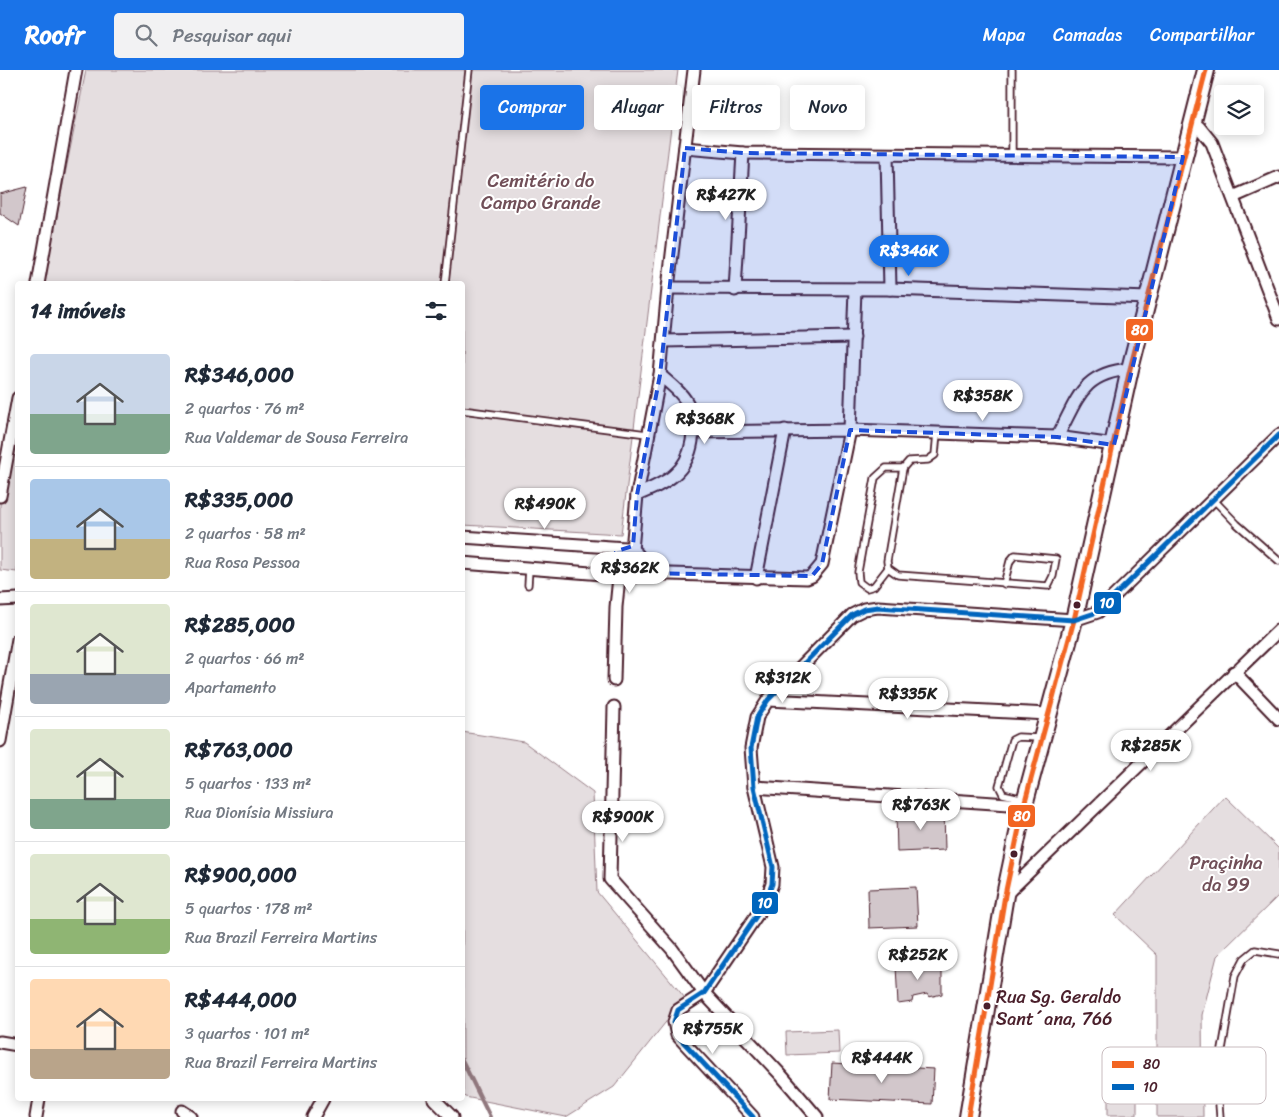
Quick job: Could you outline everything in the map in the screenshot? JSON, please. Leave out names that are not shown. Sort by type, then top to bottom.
[{"type":"street","points":[[39,281],[76,70]]},
{"type":"street","points":[[629,549],[637,495],[660,375],[668,288],[694,70]]},
{"type":"street","points":[[968,1117],[1005,895],[1024,802],[1074,620],[1130,369],[1206,70]]},
{"type":"street","points":[[1191,124],[1206,134],[1212,143],[1279,318]]},
{"type":"street","points":[[685,148],[743,153],[1183,157]]},
{"type":"street","points":[[735,290],[743,153]]},
{"type":"street","points":[[887,155],[890,289]]},
{"type":"street","points":[[1233,197],[1279,177]]},
{"type":"street","points":[[668,288],[735,290],[890,289],[1149,298]]},
{"type":"street","points":[[465,564],[626,578],[637,573],[756,578],[807,578],[812,576],[822,564],[850,430],[855,289]]},
{"type":"street","points":[[664,341],[854,337]]},
{"type":"street","points":[[1056,438],[1090,380],[1112,370],[1130,369]]},
{"type":"street","points":[[637,495],[659,486],[685,465],[690,455],[694,432],[689,407],[680,393],[660,375]]},
{"type":"street","points":[[0,496],[15,414]]},
{"type":"street","points":[[756,578],[785,430]]},
{"type":"street","points":[[694,432],[850,430],[1056,438],[1114,445]]},
{"type":"street","points":[[753,1117],[677,1035],[674,1022],[678,1010],[704,993],[761,909],[772,884],[773,867],[754,788],[751,748],[757,717],[768,700],[852,615],[864,609],[878,607],[1074,620],[1098,612],[1279,434]]},
{"type":"street","points":[[465,537],[629,549],[640,560],[637,573]]},
{"type":"street","points":[[614,680],[617,576],[611,567],[612,558],[617,551],[629,549]]},
{"type":"street","points":[[0,600],[15,599]]},
{"type":"street","points":[[1005,895],[1279,630]]},
{"type":"street","points":[[0,741],[15,656]]},
{"type":"street","points":[[1234,672],[1279,719]]},
{"type":"street","points":[[768,700],[1048,714]]},
{"type":"street","points":[[614,708],[610,879],[672,949],[704,993],[782,1075],[817,1117]]},
{"type":"street","points":[[754,788],[1024,802]]},
{"type":"street","points":[[0,1042],[15,1044]]},
{"type":"street","points":[[36,1117],[39,1101]]},
{"type":"street","points":[[313,1117],[322,1101]]},
{"type":"street","points":[[436,1101],[452,1117]]},
{"type":"lane","points":[[445,281],[469,70]]},
{"type":"lane","points":[[1012,70],[1012,156]]},
{"type":"lane","points":[[465,410],[648,434]]},
{"type":"lane","points":[[903,468],[886,468],[875,478],[858,572],[859,582],[867,588],[874,586],[888,568],[887,561],[903,468],[909,461],[928,460],[935,455],[937,434]]},
{"type":"lane","points":[[1214,500],[1237,524],[1279,561]]},
{"type":"lane","points":[[888,568],[898,575],[1004,584],[1048,586],[1053,576],[1056,559],[1015,555],[1010,561],[1004,584]]},
{"type":"lane","points":[[528,585],[529,569]]},
{"type":"lane","points":[[1024,802],[1000,791],[999,786],[1008,748],[1012,740],[1018,738],[1042,738]]},
{"type":"lane","points":[[1222,1047],[1235,976],[1244,959],[1255,950],[1279,954]]},
{"type":"lane","points":[[1219,1104],[1220,1117]]},
{"type":"highlighted area","points":[[685,148],[743,153],[1183,157],[1114,445],[1057,437],[850,430],[822,564],[812,576],[637,573],[619,577],[611,567],[612,558],[617,551],[633,546],[637,495],[660,375]]},
{"type":"green space","name":"Cemitério do Campo Grande","points":[[86,70],[678,70],[676,85],[594,85],[594,130],[671,130],[621,534],[465,525],[465,281],[44,281]]},
{"type":"green space","points":[[15,425],[15,572],[0,570],[0,503]]},
{"type":"green space","points":[[465,732],[524,742],[593,793],[597,892],[685,998],[614,1087],[566,1117],[465,1097]]},
{"type":"green space","name":"Praçinha da 99","points":[[1225,796],[1279,849],[1279,895],[1217,956],[1202,1015],[1202,1047],[1157,1047],[1157,955],[1115,915]]},
{"type":"green space","points":[[838,1030],[839,1053],[787,1055],[786,1032]]},
{"type":"green space","points":[[1108,1104],[1137,1104],[1137,1115],[1108,1115]]},
{"type":"green space","name":"Praçinha da 99","points":[[1157,1104],[1203,1104],[1203,1117],[1157,1117]]},
{"type":"building","points":[[27,187],[19,226],[0,213],[0,194]]},
{"type":"building","points":[[944,811],[945,850],[897,852],[896,813]]},
{"type":"building","points":[[916,887],[918,926],[869,928],[868,889]]},
{"type":"building","points":[[942,964],[942,994],[929,997],[927,994],[913,997],[912,1002],[898,1004],[896,966]]},
{"type":"building","points":[[832,1063],[934,1069],[932,1104],[830,1099]]},
{"type":"waterway","points":[[465,1066],[490,1117]]},
{"type":"transit line","name":"80","points":[[968,1117],[1005,895],[1024,805],[1074,620],[1130,369],[1206,70]]},
{"type":"transit line","name":"10","points":[[753,1117],[677,1035],[674,1022],[678,1010],[704,993],[765,903],[772,884],[773,867],[754,787],[751,748],[757,717],[768,700],[852,615],[864,609],[878,607],[1074,620],[1098,612],[1279,435]]},
{"type":"place","name":"Rua Sg. Geraldo Sant´ana, 766","points":[[987,1006]]}]
